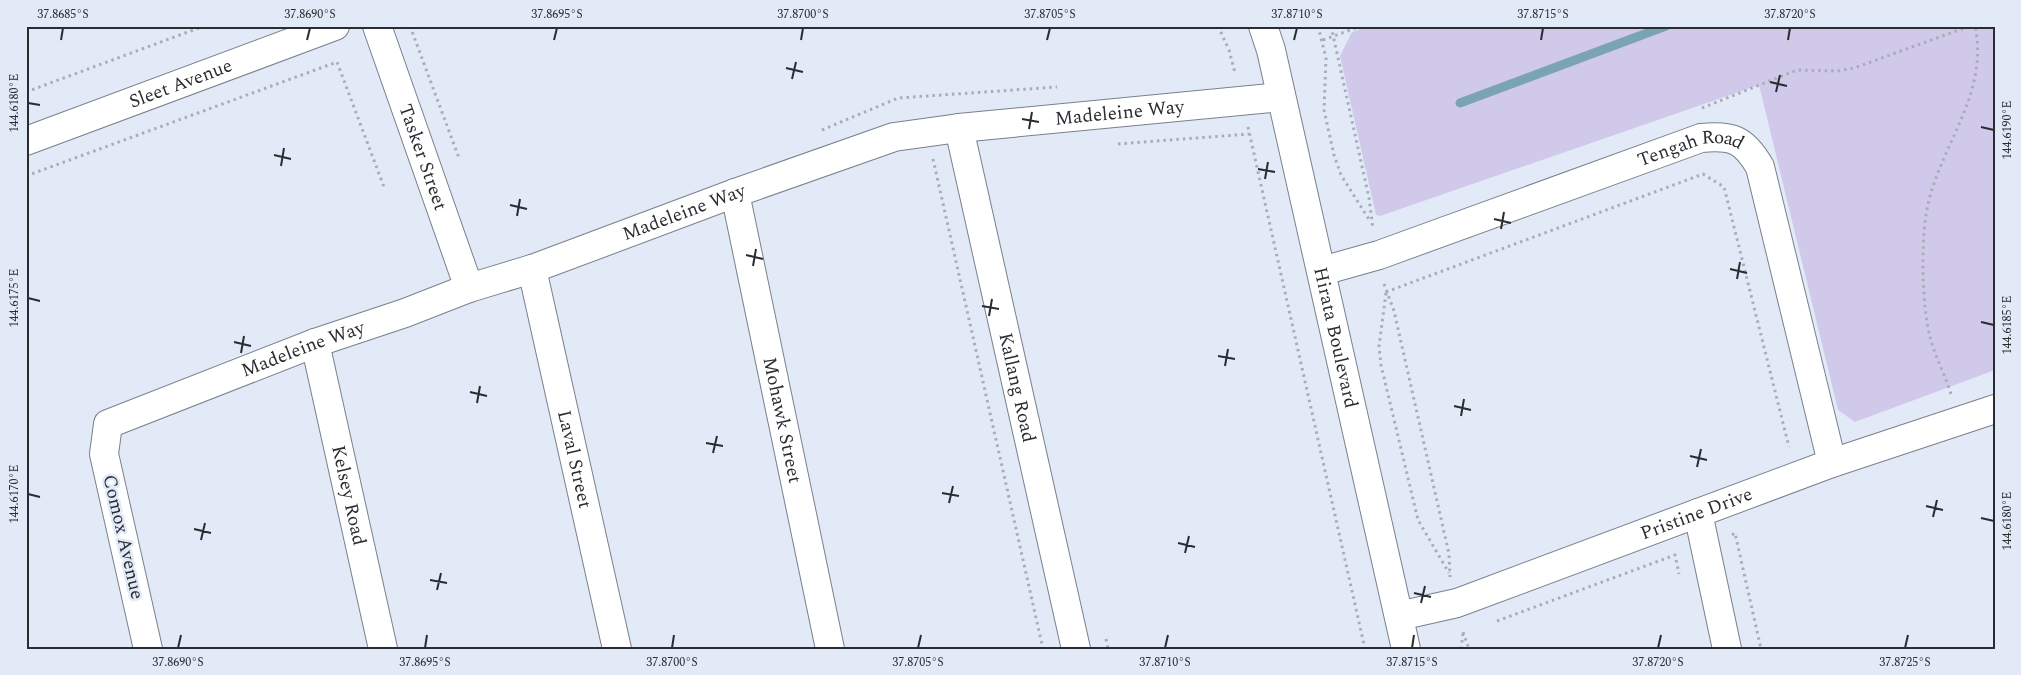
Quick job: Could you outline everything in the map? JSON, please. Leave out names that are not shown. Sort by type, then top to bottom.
[{"type":"street","name":"Sleet Avenue","points":[[26,142],[335,26]]},
{"type":"street","name":"Tasker Street","points":[[377,26],[469,288]]},
{"type":"street","name":"Hirata Boulevard","points":[[1266,27],[1406,649]]},
{"type":"street","name":"Madeleine Way","points":[[108,424],[315,343],[469,288],[532,269],[735,193],[894,137],[959,128],[1281,98]]},
{"type":"street","name":"Kallang Road","points":[[959,128],[1076,649]]},
{"type":"street","name":"Tengah Road","points":[[1322,271],[1379,255],[1701,138],[1720,136],[1737,140],[1751,151],[1760,167],[1832,463]]},
{"type":"street","name":"Mohawk Street","points":[[735,193],[830,649]]},
{"type":"street","name":"Laval Street","points":[[532,269],[617,649]]},
{"type":"street","name":"Kelsey Road","points":[[315,343],[383,649]]},
{"type":"street","name":"Pristine Drive","points":[[1399,616],[1457,602],[1832,463],[1995,409]]},
{"type":"street","name":"Comox Avenue","points":[[108,424],[104,454],[148,649]]},
{"type":"street","points":[[1698,513],[1727,649]]},
{"type":"path","points":[[26,92],[204,26]]},
{"type":"path","points":[[410,26],[459,158]]},
{"type":"path","points":[[1218,26],[1229,50],[1242,102],[1365,649]]},
{"type":"path","points":[[1318,26],[1323,40],[1327,73],[1324,110],[1334,155],[1342,175],[1371,223],[1369,198],[1331,26]]},
{"type":"path","points":[[1323,40],[1361,26]]},
{"type":"path","points":[[1959,422],[1930,336],[1924,252],[1926,214],[1938,173],[1970,99],[1979,45],[1975,26]]},
{"type":"path","points":[[26,176],[337,62],[384,187]]},
{"type":"path","points":[[1113,144],[1249,134]]},
{"type":"path","points":[[933,159],[1043,649]]},
{"type":"path","points":[[1386,292],[1703,174],[1724,186],[1789,447]]},
{"type":"path","points":[[1386,292],[1394,311],[1449,554],[1449,573],[1418,520],[1383,375],[1379,346],[1386,292]]},
{"type":"path","points":[[1490,624],[1675,556],[1681,584]]},
{"type":"path","points":[[1464,634],[1472,630]]},
{"type":"path","points":[[1461,649],[1464,634]]},
{"type":"path","points":[[1464,634],[1469,649]]},
{"type":"shaded area","points":[[1369,26],[1995,26],[1995,370],[1855,422],[1838,410],[1759,85],[1380,216],[1376,215],[1340,56],[1352,32]]},
{"type":"waterway","points":[[1460,103],[1666,26]]}]
